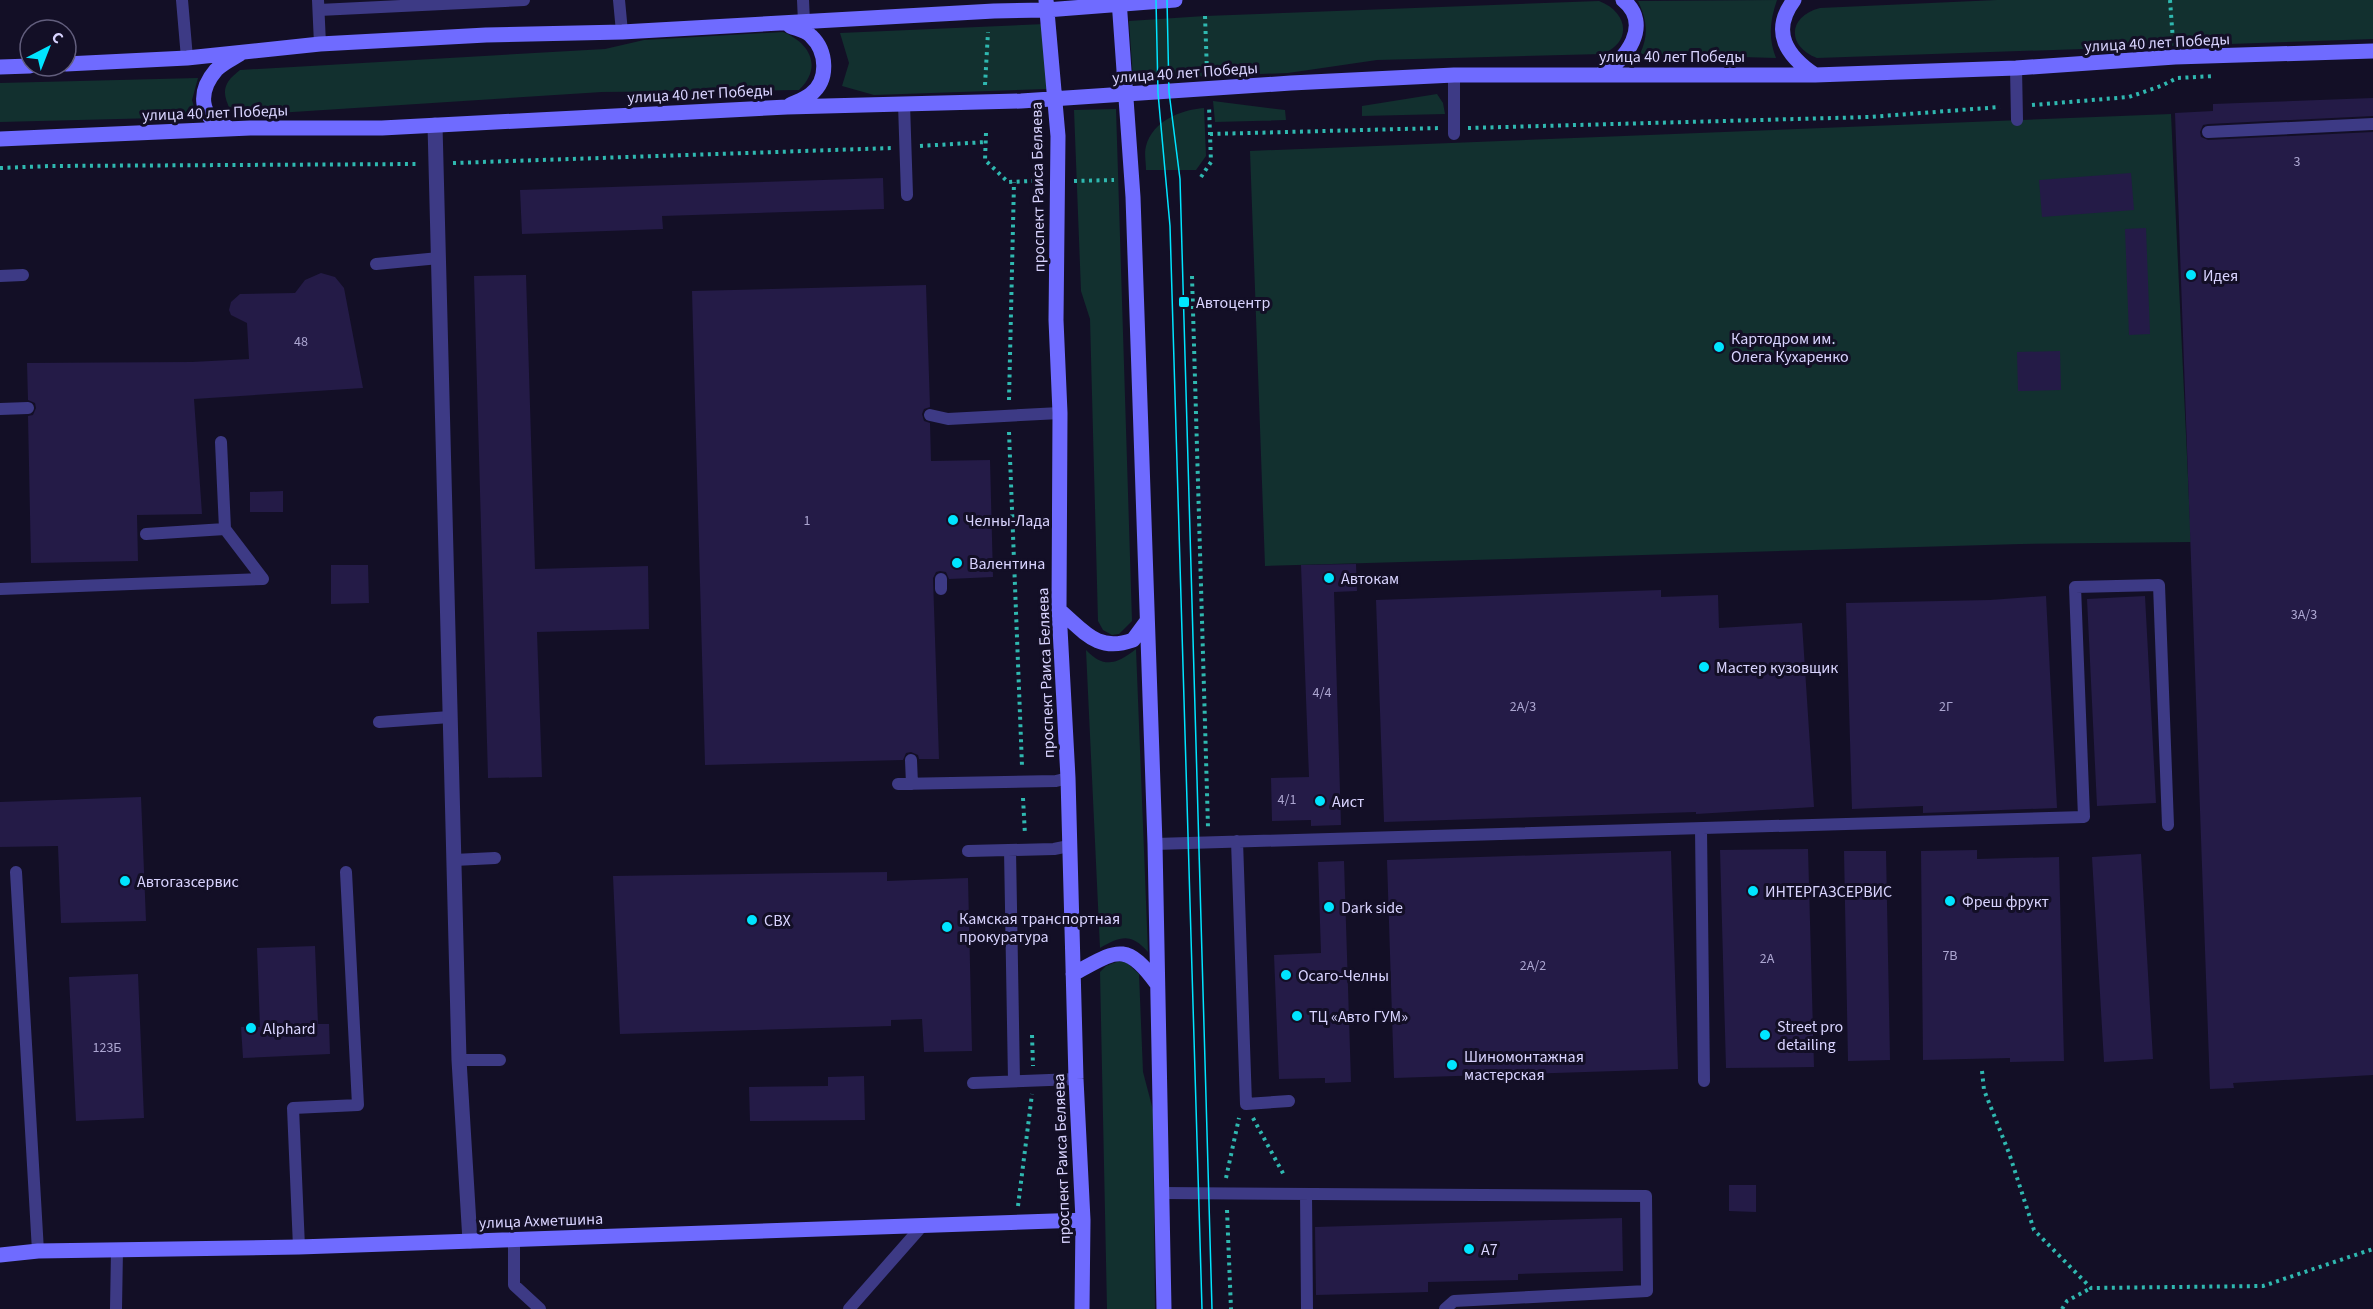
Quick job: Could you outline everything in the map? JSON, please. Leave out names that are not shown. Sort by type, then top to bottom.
[{"type":"street","points":[[78,63],[187,58],[320,44],[486,35],[622,32],[1046,5],[1175,0]]},
{"type":"street","points":[[1601,74],[1623,56],[1637,30],[1636,18],[1623,0]]},
{"type":"street","points":[[1794,0],[1782,26],[1784,40],[1790,54],[1815,75]]},
{"type":"street","points":[[1119,2],[1132,180],[1155,844],[1164,1309]]},
{"type":"street","name":"проспект Раиса Беляева","points":[[1046,5],[1058,136],[1056,320],[1060,413],[1059,609],[1068,778],[1072,974],[1083,1220],[1082,1309]]},
{"type":"street","points":[[780,23],[809,33],[821,47],[824,66],[821,81],[811,94],[787,107]]},
{"type":"street","name":"улица 40 лет Победы","points":[[0,139],[250,128],[382,128],[787,107],[1054,99],[1454,75],[1815,75],[2016,68],[2175,57],[2373,51]]},
{"type":"street","points":[[243,53],[218,69],[208,82],[203,96],[206,112],[215,124],[250,128]]},
{"type":"street","points":[[0,67],[18,66]]},
{"type":"street","points":[[435,124],[459,1060],[470,1241]]},
{"type":"street","points":[[1059,609],[1101,644],[1116,644],[1132,640],[1147,621]]},
{"type":"street","points":[[1072,974],[1113,953],[1130,955],[1144,966],[1157,984]]},
{"type":"street","name":"улица Ахметшина","points":[[0,1255],[38,1251],[299,1247],[1083,1220]]},
{"type":"lane","points":[[182,0],[187,58]]},
{"type":"lane","points":[[320,44],[318,5],[524,0]]},
{"type":"lane","points":[[619,0],[622,32]]},
{"type":"lane","points":[[804,0],[804,22]]},
{"type":"lane","points":[[2016,68],[2018,120]]},
{"type":"lane","points":[[1454,75],[1454,131]]},
{"type":"lane","points":[[904,104],[907,195]]},
{"type":"lane","points":[[2208,132],[2373,124]]},
{"type":"lane","points":[[376,264],[439,258]]},
{"type":"lane","points":[[0,276],[23,275]]},
{"type":"lane","points":[[0,409],[28,408]]},
{"type":"lane","points":[[930,420],[1060,413]]},
{"type":"lane","points":[[0,589],[263,579],[225,529],[221,442]]},
{"type":"lane","points":[[146,534],[225,529]]},
{"type":"lane","points":[[1155,844],[2084,817],[2075,586],[2159,585],[2168,825]]},
{"type":"lane","points":[[379,722],[450,717]]},
{"type":"lane","points":[[911,760],[912,784]]},
{"type":"lane","points":[[897,784],[1068,778]]},
{"type":"lane","points":[[1701,829],[1704,1081]]},
{"type":"lane","points":[[1237,841],[1246,1104],[1289,1101]]},
{"type":"lane","points":[[968,851],[1054,849],[1070,846]]},
{"type":"lane","points":[[1010,850],[1014,1081]]},
{"type":"lane","points":[[454,860],[495,858]]},
{"type":"lane","points":[[16,872],[38,1251]]},
{"type":"lane","points":[[299,1247],[293,1108],[358,1105],[346,873]]},
{"type":"lane","points":[[459,1060],[500,1060]]},
{"type":"lane","points":[[973,1083],[1076,1079]]},
{"type":"lane","points":[[1162,1193],[1646,1196],[1647,1291],[1454,1301],[1446,1309]]},
{"type":"lane","points":[[1300,1194],[1307,1309]]},
{"type":"lane","points":[[849,1309],[923,1225]]},
{"type":"lane","points":[[514,1239],[514,1285],[540,1309]]},
{"type":"lane","points":[[116,1309],[117,1250]]},
{"type":"path","points":[[2170,0],[2174,46]]},
{"type":"path","points":[[1205,16],[1208,77]]},
{"type":"path","points":[[985,91],[988,32]]},
{"type":"path","points":[[1210,134],[1454,131],[1869,117],[2128,98],[2177,78],[2222,76]]},
{"type":"path","points":[[1200,177],[1211,162],[1209,101]]},
{"type":"path","points":[[986,134],[985,160],[1008,183],[1032,181]]},
{"type":"path","points":[[0,168],[436,164],[986,142]]},
{"type":"path","points":[[1073,181],[1132,180]]},
{"type":"path","points":[[1014,182],[1009,416],[1025,850]]},
{"type":"path","points":[[1192,276],[1208,842]]},
{"type":"path","points":[[1016,1222],[1034,1080],[1032,1034]]},
{"type":"path","points":[[1982,1071],[1984,1090],[2009,1154],[2034,1230],[2091,1288]]},
{"type":"path","points":[[1246,1104],[1300,1194]]},
{"type":"path","points":[[2062,1309],[2067,1301],[2091,1288],[2263,1286],[2373,1249]]},
{"type":"green space","points":[[1777,0],[1771,29],[1776,58],[1640,54],[1646,28],[1638,1]]},
{"type":"green space","points":[[1997,0],[2373,0],[2373,39],[1817,58],[1807,53],[1796,39],[1797,24],[1809,12],[1820,8]]},
{"type":"green space","points":[[1599,1],[1616,12],[1623,27],[1619,42],[1602,54],[1377,60],[1288,73],[1133,79],[1129,21]]},
{"type":"green space","points":[[1045,24],[1047,89],[874,95],[842,86],[849,63],[840,33]]},
{"type":"green space","points":[[783,32],[800,42],[810,56],[812,64],[810,73],[799,90],[602,92],[246,115],[231,111],[225,93],[230,79],[240,70],[605,49],[644,40]]},
{"type":"green space","points":[[198,78],[192,100],[197,117],[0,122],[0,83]]},
{"type":"green space","points":[[1437,94],[1443,103],[1445,114],[1362,116],[1362,106]]},
{"type":"green space","points":[[1213,101],[1285,110],[1286,120],[1215,122]]},
{"type":"green space","points":[[1204,108],[1206,156],[1196,170],[1146,170],[1146,146],[1155,130],[1177,114]]},
{"type":"green space","points":[[1116,109],[1132,621],[1119,634],[1112,635],[1103,630],[1098,621],[1090,319],[1081,291],[1074,110]]},
{"type":"green space","name":"Картодром им. Олега Кухаренко","points":[[2171,114],[2191,542],[2021,544],[1265,566],[1250,151]]},
{"type":"green space","points":[[1136,649],[1148,952],[1136,942],[1126,938],[1100,948],[1086,650],[1099,660],[1111,662],[1123,658]]},
{"type":"green space","points":[[1119,961],[1126,962],[1139,974],[1143,1072],[1153,1110],[1155,1309],[1107,1309],[1100,972],[1106,966]]},
{"type":"building","points":[[2373,98],[2373,116],[2208,124],[2203,125],[2200,132],[2201,137],[2208,140],[2373,132],[2373,1075],[2233,1083],[2234,1088],[2210,1089],[2175,113],[2213,111],[2213,104]]},
{"type":"building","points":[[2131,173],[2134,210],[2042,217],[2039,180]]},
{"type":"building","points":[[883,178],[884,209],[662,216],[663,229],[522,234],[520,190]]},
{"type":"building","points":[[2146,228],[2150,334],[2129,335],[2125,229]]},
{"type":"building","points":[[321,273],[335,277],[344,288],[363,388],[194,399],[202,514],[137,515],[138,561],[31,563],[28,416],[33,415],[36,408],[35,403],[28,400],[27,363],[192,362],[249,359],[247,323],[231,315],[229,310],[231,302],[240,294],[295,293],[305,280]]},
{"type":"building","points":[[526,275],[535,569],[648,566],[649,629],[537,632],[542,777],[488,778],[474,276]]},
{"type":"building","points":[[926,285],[930,407],[924,409],[922,414],[924,421],[930,423],[931,461],[990,460],[993,577],[949,579],[946,572],[940,571],[936,572],[933,578],[939,759],[919,759],[918,755],[911,752],[906,753],[903,760],[705,765],[692,291]]},
{"type":"building","points":[[2060,351],[2061,390],[2018,391],[2017,352]]},
{"type":"building","points":[[283,491],[283,512],[250,512],[250,492]]},
{"type":"building","points":[[1356,564],[1357,591],[1334,592],[1341,825],[1311,826],[1311,820],[1272,821],[1271,778],[1309,777],[1301,565]]},
{"type":"building","points":[[331,565],[368,565],[369,603],[331,604]]},
{"type":"building","points":[[1661,590],[1661,597],[1718,595],[1719,628],[1802,623],[1814,807],[1696,814],[1696,812],[1384,822],[1376,600]]},
{"type":"building","points":[[2046,596],[2057,808],[1923,813],[1923,806],[1852,809],[1846,603],[1990,600]]},
{"type":"building","points":[[2145,596],[2156,803],[2097,806],[2087,599]]},
{"type":"building","points":[[141,797],[146,921],[61,923],[58,846],[0,847],[0,802]]},
{"type":"building","points":[[1808,849],[1814,1067],[1726,1068],[1720,850]]},
{"type":"building","points":[[1977,850],[1977,859],[2059,857],[2064,1061],[2010,1062],[2010,1058],[1923,1060],[1921,851]]},
{"type":"building","points":[[1671,851],[1678,1069],[1394,1078],[1387,860]]},
{"type":"building","points":[[1844,851],[1886,851],[1890,1060],[1848,1061]]},
{"type":"building","points":[[2141,854],[2153,1059],[2104,1062],[2092,857]]},
{"type":"building","points":[[1344,861],[1351,1082],[1325,1083],[1325,1078],[1279,1079],[1274,955],[1321,953],[1318,862]]},
{"type":"building","name":"СВХ","points":[[887,872],[887,881],[968,878],[972,1051],[924,1052],[922,1019],[891,1020],[891,1026],[620,1034],[613,876]]},
{"type":"building","points":[[315,946],[318,1024],[329,1024],[330,1054],[243,1058],[241,1027],[260,1027],[257,948]]},
{"type":"building","points":[[138,974],[144,1118],[76,1121],[69,977]]},
{"type":"building","points":[[864,1076],[865,1120],[750,1121],[749,1087],[828,1086],[828,1077]]},
{"type":"building","points":[[1729,1185],[1756,1185],[1756,1212],[1729,1211]]},
{"type":"building","name":"А7","points":[[1622,1218],[1623,1271],[1518,1274],[1518,1280],[1428,1282],[1428,1292],[1316,1295],[1315,1227]]},
{"type":"tram line","points":[[1156,0],[1158,93],[1170,226],[1202,1309]]},
{"type":"tram line","points":[[1167,0],[1169,92],[1180,179],[1212,1309]]},
{"type":"place","name":"Идея","points":[[2191,275]]},
{"type":"place","name":"Автоцентр","points":[[1184,302]]},
{"type":"place","name":"Картодром им. Олега Кухаренко","points":[[1719,347]]},
{"type":"place","name":"Челны-Лада","points":[[953,520]]},
{"type":"place","name":"Валентина","points":[[957,563]]},
{"type":"place","name":"Автокам","points":[[1329,578]]},
{"type":"place","name":"Мастер кузовщик","points":[[1704,667]]},
{"type":"place","name":"Аист","points":[[1320,801]]},
{"type":"place","name":"Автогазсервис","points":[[125,881]]},
{"type":"place","name":"ИНТЕРГАЗСЕРВИС","points":[[1753,891]]},
{"type":"place","name":"Фреш фрукт","points":[[1950,901]]},
{"type":"place","name":"Dark side","points":[[1329,907]]},
{"type":"place","name":"СВХ","points":[[752,920]]},
{"type":"place","name":"Камская транспортная прокуратура","points":[[947,927]]},
{"type":"place","name":"Осаго-Челны","points":[[1286,975]]},
{"type":"place","name":"ТЦ «Авто ГУМ»","points":[[1297,1016]]},
{"type":"place","name":"Alphard","points":[[251,1028]]},
{"type":"place","name":"Street pro detailing","points":[[1765,1035]]},
{"type":"place","name":"Шиномонтажная мастерская","points":[[1452,1065]]},
{"type":"place","name":"А7","points":[[1469,1249]]}]
